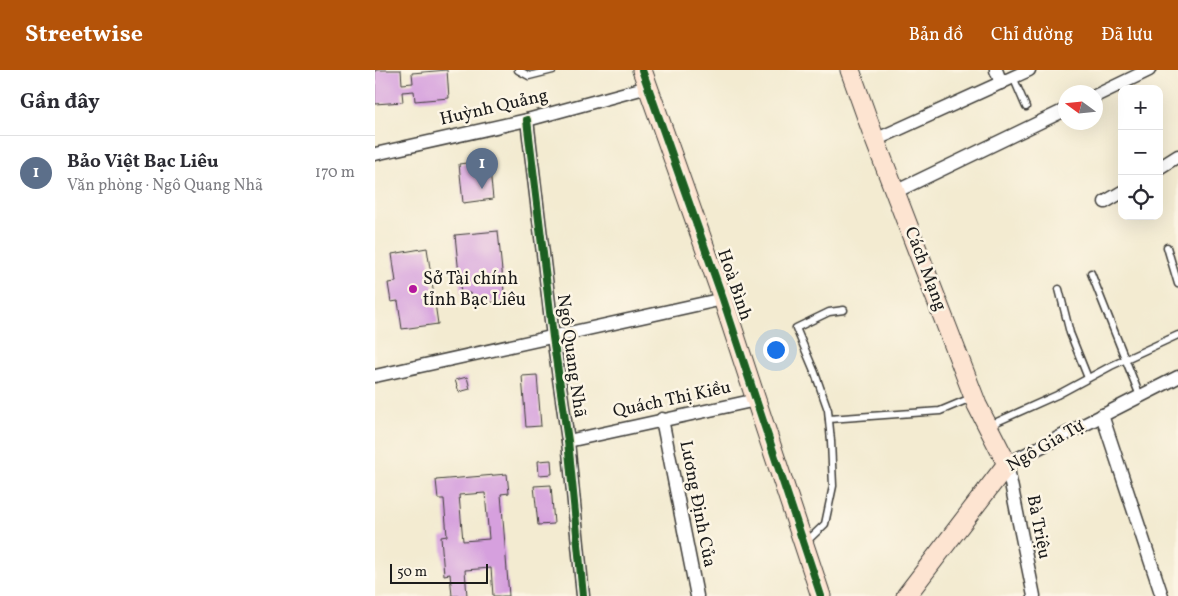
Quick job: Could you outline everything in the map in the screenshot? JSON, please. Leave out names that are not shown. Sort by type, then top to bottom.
[{"type":"main road","name":"Cách Mạng","points":[[850,70],[875,140],[975,397],[1007,464]]},
{"type":"main road","name":"Hoà Bình","points":[[645,78],[723,299],[821,596]]},
{"type":"main road","name":"Ngô Gia Tự","points":[[906,596],[1007,464]]},
{"type":"street","points":[[996,70],[1001,83]]},
{"type":"street","points":[[875,140],[1029,70]]},
{"type":"street","points":[[1103,92],[1149,70]]},
{"type":"street","name":"Huỳnh Quảng","points":[[375,154],[527,120],[645,78]]},
{"type":"street","points":[[895,192],[1058,113]]},
{"type":"street","name":"Ngô Quang Nhã","points":[[527,120],[567,441],[583,596]]},
{"type":"street","points":[[1163,165],[1178,156]]},
{"type":"street","points":[[1105,202],[1118,194]]},
{"type":"street","points":[[375,376],[723,299]]},
{"type":"street","name":"Ngô Gia Tự","points":[[1007,464],[1178,377]]},
{"type":"street","name":"Quách Thị Kiều","points":[[567,441],[755,400]]},
{"type":"street","points":[[1102,415],[1163,596]]},
{"type":"street","name":"Lương Định Của","points":[[662,420],[697,596]]},
{"type":"street","name":"Bà Triệu","points":[[1007,464],[1034,596]]},
{"type":"lane","points":[[518,70],[529,76],[553,70]]},
{"type":"lane","points":[[1013,77],[1026,107]]},
{"type":"lane","points":[[1167,247],[1178,284]]},
{"type":"lane","points":[[1091,273],[1140,396]]},
{"type":"lane","points":[[1059,290],[1070,332],[1088,378]]},
{"type":"lane","points":[[804,545],[825,524],[833,486],[828,410],[796,328],[829,312],[844,310]]},
{"type":"lane","points":[[988,426],[1057,395],[1125,359],[1178,335]]},
{"type":"lane","points":[[829,419],[940,411],[975,397]]},
{"type":"building","points":[[375,70],[401,70],[402,84],[413,83],[412,73],[447,70],[449,98],[415,101],[414,91],[402,92],[403,102],[375,104]]},
{"type":"building","points":[[489,160],[493,199],[463,203],[459,164]]},
{"type":"building","points":[[498,231],[505,301],[472,304],[470,293],[461,294],[455,235]]},
{"type":"building","points":[[427,248],[438,324],[402,329],[398,301],[391,302],[388,283],[396,282],[392,254]]},
{"type":"building","points":[[537,375],[541,426],[526,427],[522,376]]},
{"type":"building","points":[[467,377],[470,389],[459,392],[455,380]]},
{"type":"building","points":[[551,460],[552,474],[539,475],[538,461]]},
{"type":"building","points":[[507,474],[509,493],[501,494],[509,596],[493,596],[491,568],[465,570],[467,596],[452,596],[450,574],[444,575],[441,537],[447,536],[444,499],[438,499],[436,480]],"holes":[[[485,493],[489,539],[463,541],[459,495]]]},
{"type":"building","points":[[551,485],[554,524],[538,525],[534,486]]},
{"type":"cycle path","points":[[642,70],[723,299],[821,596]]},
{"type":"cycle path","points":[[527,120],[553,337],[568,441],[583,596]]},
{"type":"place","name":"Bảo Việt Bạc Liêu","points":[[482,189]]},
{"type":"place","name":"Sở Tài chính tỉnh Bạc Liêu","points":[[413,289]]}]
